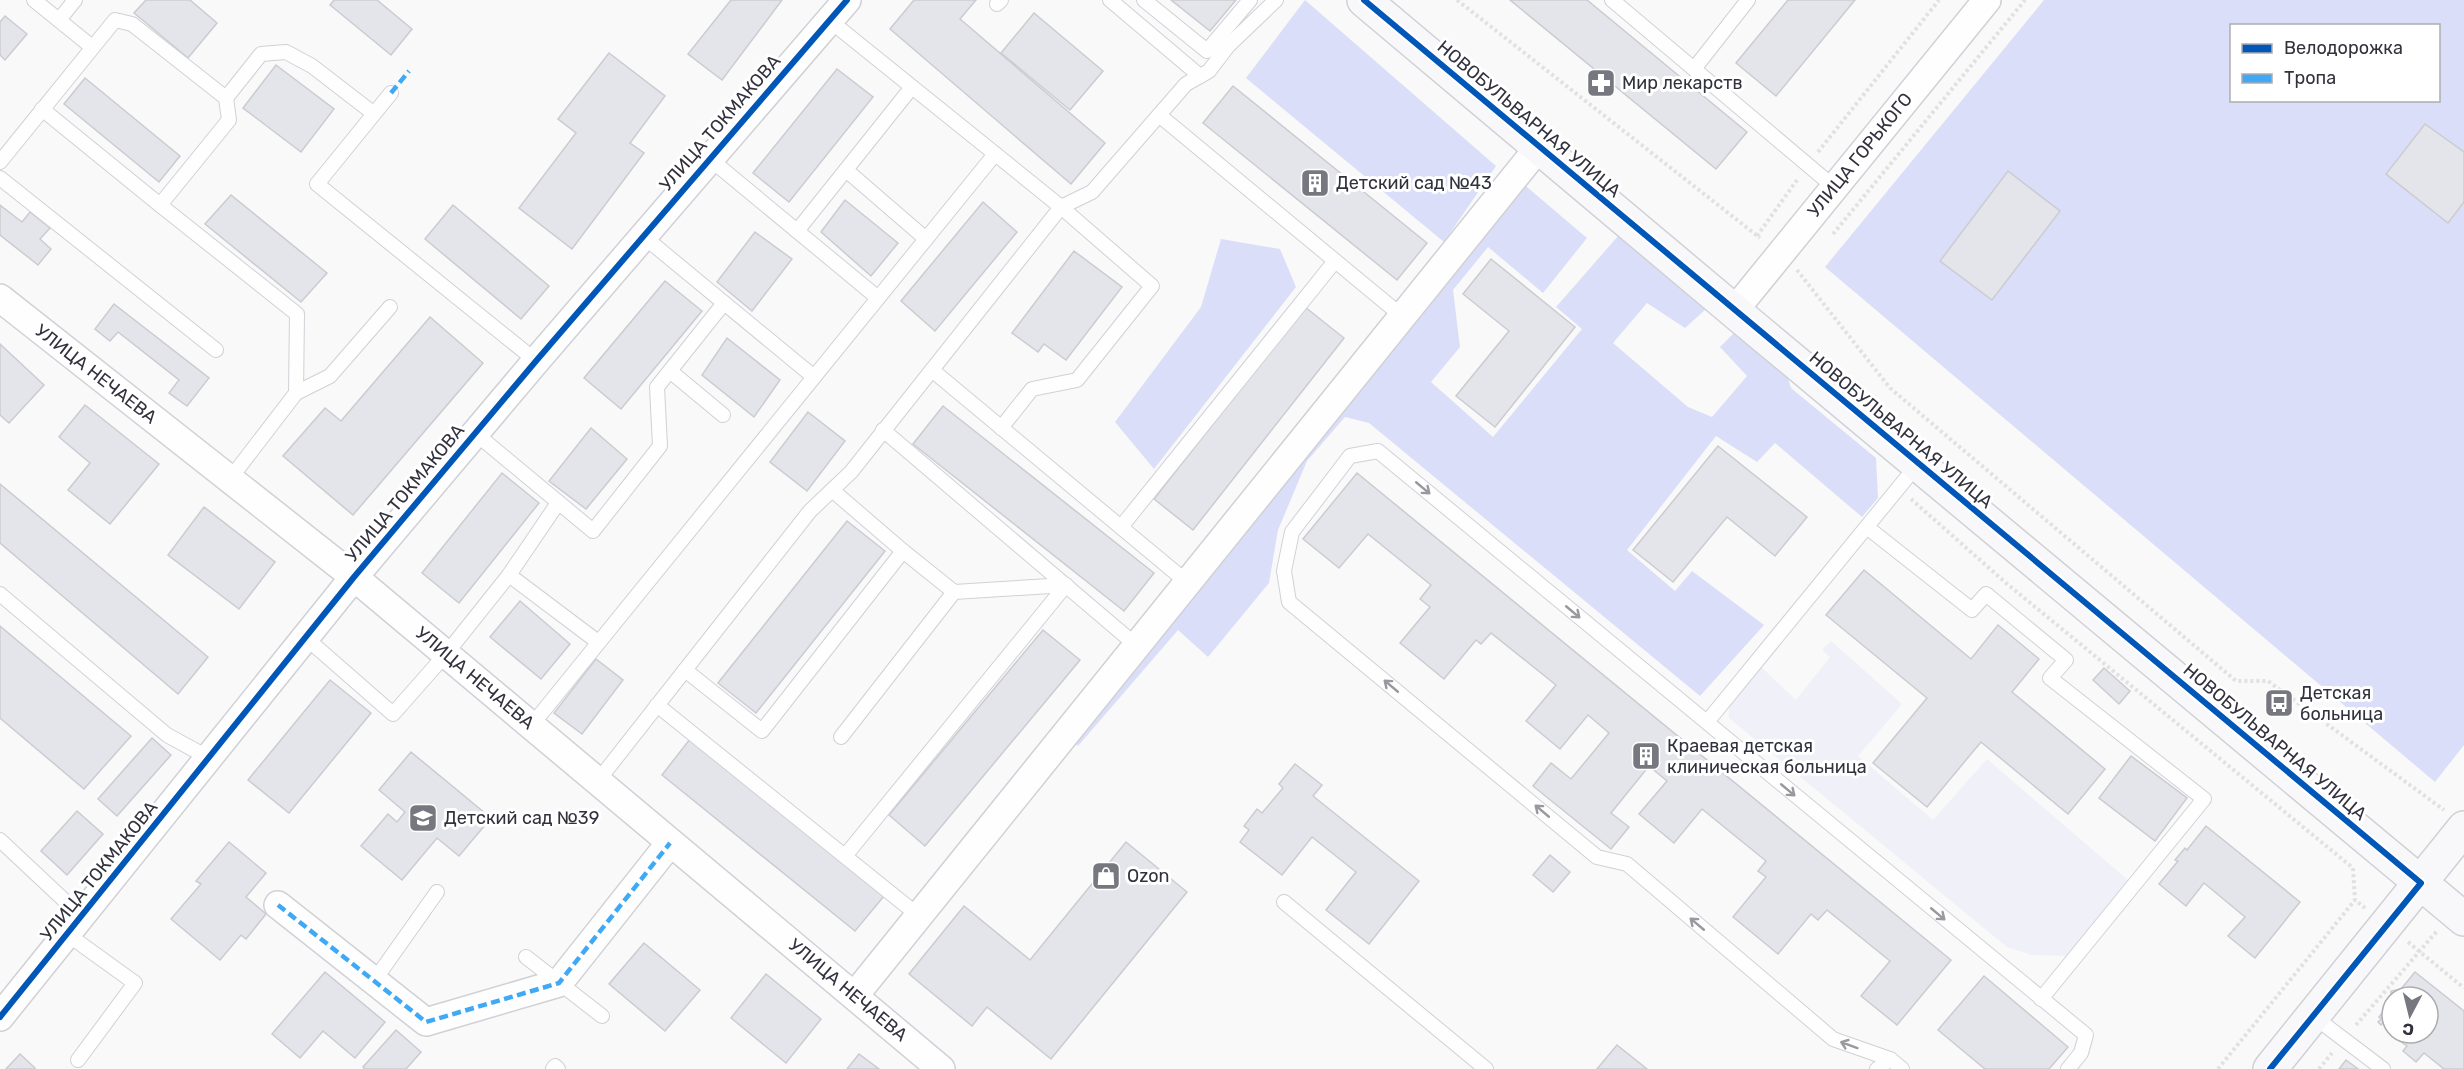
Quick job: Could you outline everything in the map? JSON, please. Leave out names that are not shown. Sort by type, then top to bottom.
[{"type":"street","name":"НОВОБУЛЬВАРНАЯ УЛИЦА","points":[[1364,0],[2464,919]]},
{"type":"street","name":"УЛИЦА ГОРЬКОГО","points":[[1734,311],[1987,0]]},
{"type":"street","name":"УЛИЦА ТОКМАКОВА","points":[[0,1017],[354,577],[536,361],[838,10]]},
{"type":"street","points":[[855,995],[1539,147]]},
{"type":"street","name":"УЛИЦА НЕЧАЕВА","points":[[0,298],[354,577],[941,1069]]},
{"type":"street","points":[[2270,1069],[2421,883],[2456,821]]},
{"type":"street","points":[[278,905],[426,1022],[560,983],[670,843]]},
{"type":"lane","points":[[34,0],[92,47]]},
{"type":"lane","points":[[59,20],[75,0]]},
{"type":"lane","points":[[1110,0],[1200,76]]},
{"type":"lane","points":[[1144,0],[1207,51],[1250,0]]},
{"type":"lane","points":[[597,782],[810,511],[851,472],[1061,207],[1092,192],[1186,84],[1209,71],[1228,46],[1276,0]]},
{"type":"lane","points":[[1612,0],[1834,187]]},
{"type":"lane","points":[[1694,69],[1748,0]]},
{"type":"lane","points":[[838,10],[912,87],[1061,207],[1152,286],[1077,380],[1032,389],[1001,428]]},
{"type":"lane","points":[[0,162],[115,20],[132,24],[226,98],[229,120],[160,205]]},
{"type":"lane","points":[[226,98],[261,54],[286,52],[312,66],[373,113]]},
{"type":"lane","points":[[797,231],[912,87]]},
{"type":"lane","points":[[391,93],[317,184],[536,361]]},
{"type":"lane","points":[[42,110],[297,314],[296,393]]},
{"type":"lane","points":[[1159,115],[1403,317]]},
{"type":"lane","points":[[531,726],[995,154]]},
{"type":"lane","points":[[710,159],[878,298]]},
{"type":"lane","points":[[846,170],[926,239]]},
{"type":"lane","points":[[0,178],[216,350]]},
{"type":"lane","points":[[643,236],[814,377]]},
{"type":"lane","points":[[1120,527],[1335,261]]},
{"type":"lane","points":[[475,433],[592,531],[660,446],[657,387],[724,303]]},
{"type":"lane","points":[[230,479],[296,393],[330,376],[390,307]]},
{"type":"lane","points":[[932,370],[1188,583]]},
{"type":"lane","points":[[670,371],[723,415]]},
{"type":"lane","points":[[883,430],[1137,646]]},
{"type":"lane","points":[[1902,1069],[1890,1059],[1833,1038],[1627,864],[1597,856],[1290,602],[1284,571],[1292,532],[1350,456],[1378,451],[2086,1035],[2081,1053],[2068,1069]]},
{"type":"lane","points":[[1707,722],[1868,528],[1918,464]]},
{"type":"lane","points":[[832,490],[954,592],[1066,585]]},
{"type":"lane","points":[[306,638],[393,714],[446,654],[509,575],[558,503]]},
{"type":"lane","points":[[1868,528],[1972,610],[1986,594],[2066,660],[2050,678],[2204,799],[2041,999]]},
{"type":"lane","points":[[685,670],[762,731],[903,551]]},
{"type":"lane","points":[[509,575],[597,642]]},
{"type":"lane","points":[[845,856],[1066,585]]},
{"type":"lane","points":[[841,737],[954,592]]},
{"type":"lane","points":[[0,594],[167,735],[209,758]]},
{"type":"lane","points":[[657,705],[919,916]]},
{"type":"lane","points":[[0,840],[74,925],[135,983],[78,1059]]},
{"type":"lane","points":[[374,981],[438,892]]},
{"type":"lane","points":[[1284,902],[1486,1069]]},
{"type":"lane","points":[[526,957],[602,1016]]},
{"type":"lane","points":[[2313,1016],[2383,1069]]},
{"type":"lane","points":[[1877,1069],[1890,1059]]},
{"type":"lane","points":[[554,1069],[555,1066],[558,1069]]},
{"type":"path","points":[[1456,0],[1780,252],[1890,388],[2235,681],[2268,681],[2456,821]]},
{"type":"path","points":[[1757,236],[1808,165],[1939,0]]},
{"type":"path","points":[[1830,237],[2025,0]]},
{"type":"path","points":[[1800,274],[1808,264]]},
{"type":"path","points":[[2218,1069],[2355,900]]},
{"type":"path","points":[[2319,1069],[2420,951]]},
{"type":"shaded area","points":[[1305,0],[1496,166],[1444,242],[1246,78]]},
{"type":"shaded area","points":[[2044,0],[2464,0],[2464,745],[2435,782],[1825,267]]},
{"type":"shaded area","points":[[1521,182],[1587,238],[1543,293],[1488,247],[1453,290],[1460,347],[1431,382],[1493,437],[1582,329],[1556,307],[1619,235],[1706,309],[1685,328],[1647,303],[1613,343],[1688,407],[1712,417],[1747,376],[1720,347],[1736,331],[1786,372],[1791,388],[1876,458],[1878,498],[1862,517],[1775,443],[1757,462],[1716,436],[1627,550],[1675,591],[1692,571],[1764,625],[1700,696],[1369,423],[1345,417],[1307,461],[1278,530],[1269,583],[1208,657],[1178,630],[1078,746],[1070,738]]},
{"type":"shaded area","points":[[1221,239],[1280,249],[1296,287],[1154,469],[1115,422],[1201,307]]},
{"type":"shaded area","points":[[1831,641],[1902,704],[1858,756],[1933,820],[1987,759],[2129,881],[2067,956],[2032,955],[2007,947],[1729,718],[1729,705],[1760,666],[1796,700],[1830,657],[1822,650]]},
{"type":"building","points":[[146,0],[190,0],[217,23],[188,58],[134,13]]},
{"type":"building","points":[[334,0],[377,0],[412,29],[391,55],[330,5]]},
{"type":"building","points":[[731,0],[782,0],[722,80],[688,54]]},
{"type":"building","points":[[914,0],[976,0],[960,19],[1105,143],[1071,184],[890,29]]},
{"type":"building","points":[[1171,0],[1236,0],[1210,31]]},
{"type":"building","points":[[1510,0],[1587,0],[1747,132],[1716,169]]},
{"type":"building","points":[[1788,0],[1855,0],[1776,96],[1736,63]]},
{"type":"building","points":[[1034,13],[1103,71],[1070,110],[1001,53]]},
{"type":"building","points":[[5,16],[27,34],[5,60],[0,55],[0,22]]},
{"type":"building","points":[[609,53],[665,96],[630,143],[644,153],[572,249],[519,208],[576,133],[558,119]]},
{"type":"building","points":[[276,65],[334,109],[301,152],[243,108]]},
{"type":"building","points":[[837,69],[873,97],[789,202],[753,173]]},
{"type":"building","points":[[85,78],[180,156],[159,182],[64,104]]},
{"type":"building","name":"Детский сад №43","points":[[1233,86],[1427,243],[1397,280],[1203,123]]},
{"type":"building","points":[[2425,124],[2464,152],[2464,202],[2448,223],[2386,174]]},
{"type":"building","points":[[2008,171],[2060,211],[1992,300],[1940,261]]},
{"type":"building","points":[[231,195],[327,273],[301,302],[205,224]]},
{"type":"building","points":[[845,200],[898,243],[871,276],[821,232]]},
{"type":"building","points":[[983,202],[1017,232],[935,331],[901,301]]},
{"type":"building","points":[[0,205],[22,222],[30,212],[50,228],[40,239],[51,249],[38,265],[0,235]]},
{"type":"building","points":[[453,205],[549,286],[521,319],[425,239]]},
{"type":"building","points":[[755,232],[792,259],[752,311],[717,282]]},
{"type":"building","points":[[1074,251],[1122,287],[1066,360],[1044,344],[1038,352],[1012,333]]},
{"type":"building","points":[[1491,259],[1575,327],[1495,427],[1456,396],[1509,331],[1463,294]]},
{"type":"building","points":[[665,281],[702,311],[621,409],[584,378]]},
{"type":"building","points":[[114,304],[209,378],[187,406],[169,393],[179,380],[118,332],[110,341],[95,329]]},
{"type":"building","points":[[1305,307],[1344,338],[1193,530],[1154,499]]},
{"type":"building","points":[[430,317],[483,363],[353,515],[283,456],[325,408],[341,421]]},
{"type":"building","points":[[727,338],[780,380],[754,417],[702,375]]},
{"type":"building","points":[[0,344],[44,385],[9,423],[0,415]]},
{"type":"building","points":[[85,405],[159,464],[110,524],[68,490],[90,463],[59,437]]},
{"type":"building","points":[[943,406],[1154,573],[1124,611],[913,444]]},
{"type":"building","points":[[808,412],[845,441],[807,491],[770,462]]},
{"type":"building","points":[[591,428],[627,459],[586,509],[549,481]]},
{"type":"building","points":[[1718,446],[1807,517],[1775,556],[1727,517],[1673,582],[1633,550]]},
{"type":"building","points":[[502,473],[539,503],[459,603],[422,573]]},
{"type":"building","name":"Краевая детская клиническая больница","points":[[1357,473],[1951,960],[1897,1025],[1861,996],[1890,961],[1827,910],[1818,920],[1811,914],[1778,954],[1733,917],[1766,877],[1758,871],[1766,861],[1702,809],[1674,843],[1639,814],[1667,781],[1649,766],[1611,813],[1629,827],[1611,849],[1533,786],[1551,763],[1571,779],[1609,733],[1588,715],[1560,749],[1526,721],[1556,685],[1491,633],[1481,644],[1476,640],[1444,679],[1400,643],[1430,607],[1420,599],[1431,585],[1368,534],[1339,568],[1303,539]]},
{"type":"building","points":[[0,484],[208,657],[178,694],[0,543]]},
{"type":"building","points":[[204,507],[275,562],[239,609],[168,555]]},
{"type":"building","points":[[847,521],[885,551],[756,713],[718,683]]},
{"type":"building","name":"Краевая детская клиническая больница","points":[[1864,570],[1971,659],[1998,625],[2039,659],[2012,692],[2105,769],[2068,814],[1981,742],[1927,807],[1873,763],[1927,698],[1826,615]]},
{"type":"building","points":[[520,601],[570,644],[541,679],[490,637]]},
{"type":"building","points":[[0,626],[131,736],[84,789],[0,718]]},
{"type":"building","points":[[1043,630],[1080,660],[925,846],[889,815]]},
{"type":"building","points":[[596,659],[623,680],[582,734],[554,713]]},
{"type":"building","points":[[2104,668],[2130,691],[2119,704],[2093,680]]},
{"type":"building","points":[[330,680],[371,713],[289,813],[248,780]]},
{"type":"building","points":[[152,738],[171,755],[117,816],[98,799]]},
{"type":"building","points":[[690,739],[884,896],[855,931],[662,775]]},
{"type":"building","points":[[411,752],[491,818],[459,856],[437,838],[402,880],[361,846],[388,814],[397,822],[405,812],[379,790]]},
{"type":"building","points":[[2131,756],[2187,798],[2155,841],[2099,798]]},
{"type":"building","points":[[1295,764],[1322,785],[1313,796],[1419,881],[1369,944],[1326,910],[1356,872],[1312,837],[1282,875],[1240,842],[1249,830],[1244,826],[1257,809],[1262,813],[1283,788],[1279,784]]},
{"type":"building","points":[[77,811],[103,834],[67,875],[41,851]]},
{"type":"building","points":[[2206,826],[2300,902],[2255,958],[2228,936],[2245,917],[2204,883],[2186,906],[2159,884],[2178,861],[2175,860],[2185,848],[2187,850]]},
{"type":"building","points":[[229,842],[266,873],[246,897],[266,914],[246,939],[241,935],[220,960],[171,919],[201,884],[196,881]]},
{"type":"building","points":[[1126,842],[1187,892],[1051,1059],[987,1007],[972,1026],[909,974],[964,906],[1030,960]]},
{"type":"building","points":[[1550,855],[1570,872],[1553,892],[1533,875]]},
{"type":"building","points":[[644,943],[700,990],[665,1031],[609,984]]},
{"type":"building","points":[[325,972],[385,1022],[355,1058],[323,1031],[300,1058],[272,1034]]},
{"type":"building","points":[[2415,972],[2431,985],[2404,985]]},
{"type":"building","points":[[766,974],[821,1019],[786,1063],[731,1018]]},
{"type":"building","points":[[1984,976],[2068,1047],[2049,1069],[1985,1069],[1938,1030]]},
{"type":"building","points":[[2440,992],[2464,1011],[2464,1069],[2444,1069],[2424,1053],[2416,1062],[2403,1051],[2407,1046],[2440,1045]]},
{"type":"building","points":[[396,1030],[421,1052],[406,1069],[365,1069],[363,1067]]},
{"type":"building","points":[[1617,1045],[1647,1069],[1597,1069]]},
{"type":"building","points":[[20,1054],[35,1068],[35,1069],[6,1069]]},
{"type":"building","points":[[859,1054],[879,1069],[847,1069]]},
{"type":"building","points":[[2346,1060],[2358,1069],[2339,1069]]},
{"type":"marked path","points":[[391,93],[409,71]]},
{"type":"marked path","points":[[278,905],[426,1022],[559,983],[670,843]]},
{"type":"cycle path","points":[[0,1017],[354,577],[536,361],[847,0]]},
{"type":"cycle path","points":[[1364,0],[2421,883],[2270,1069]]},
{"type":"place","name":"Мир лекарств","points":[[1601,83]]},
{"type":"place","name":"Детский сад №43","points":[[1315,183]]},
{"type":"place","name":"Детская больница","points":[[2279,703]]},
{"type":"place","name":"Краевая детская клиническая больница","points":[[1646,756]]},
{"type":"place","name":"Детский сад №39","points":[[423,818]]},
{"type":"place","name":"Ozon","points":[[1106,876]]}]
